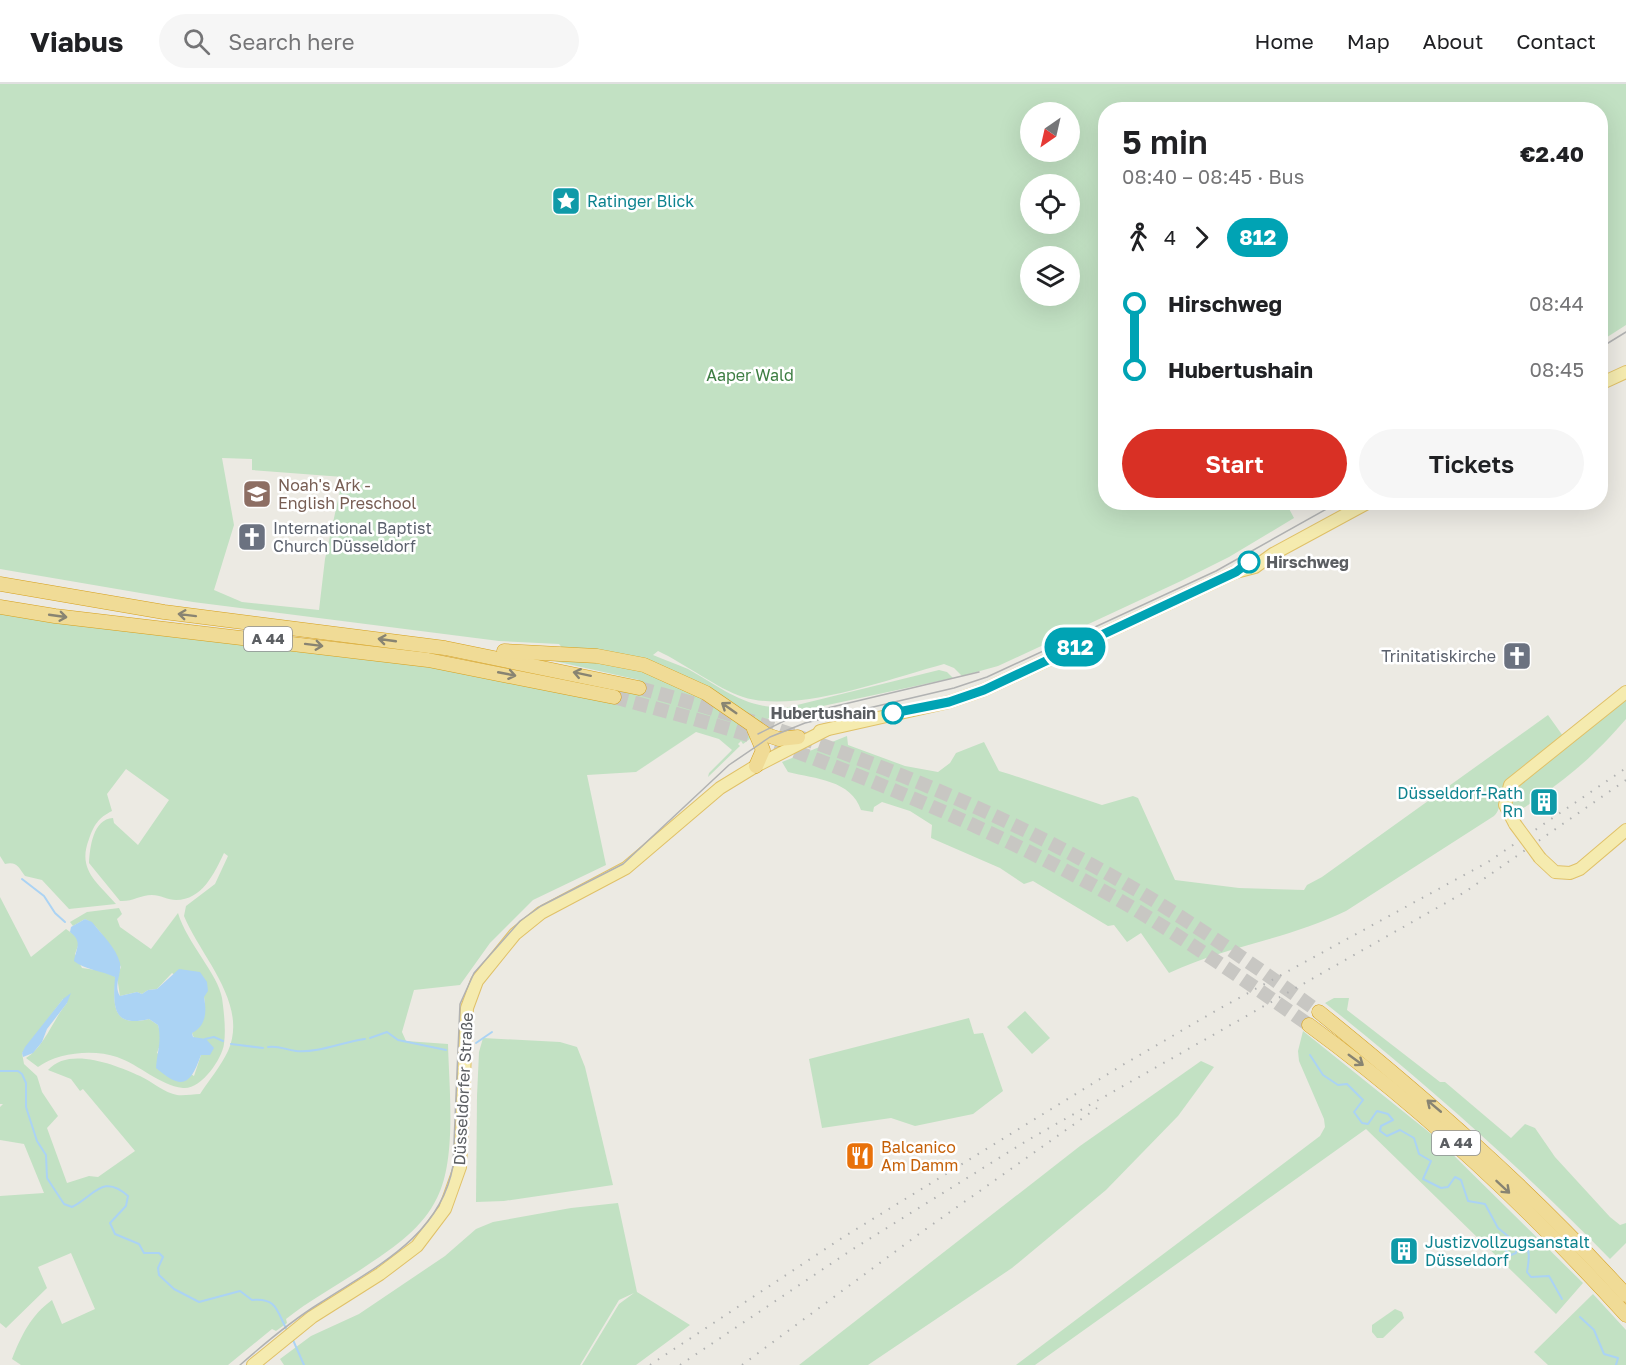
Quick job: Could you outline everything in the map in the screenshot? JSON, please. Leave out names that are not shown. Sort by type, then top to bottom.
[{"type":"highway","name":"A 44","points":[[0,584],[164,612],[445,648],[639,688]]},
{"type":"highway","name":"A 44","points":[[0,607],[55,616],[428,660],[614,697]]},
{"type":"highway","points":[[445,648],[463,645],[518,652],[597,656],[644,665],[706,693],[754,729],[773,738],[798,737]]},
{"type":"highway","points":[[754,729],[763,753],[756,766]]},
{"type":"highway","name":"A 44","points":[[1319,1012],[1454,1123],[1523,1187],[1600,1276],[1626,1315]]},
{"type":"highway","name":"A 44","points":[[1309,1025],[1375,1074],[1445,1133],[1600,1276],[1626,1295]]},
{"type":"main road","points":[[1608,380],[1626,372]]},
{"type":"main road","points":[[720,788],[724,779],[738,768],[763,753],[798,737],[815,731],[949,702],[984,690],[1236,572],[1250,562],[1273,554],[1354,510]]},
{"type":"main road","points":[[1626,692],[1510,785],[1506,793],[1505,805],[1515,824],[1540,858],[1555,872],[1576,872],[1626,830]]},
{"type":"main road","points":[[720,788],[756,766],[826,730]]},
{"type":"main road","name":"Düsseldorfer Straße","points":[[253,1365],[294,1331],[417,1246],[445,1209],[460,1167],[467,1008],[481,974],[531,920],[626,868],[720,788]]},
{"type":"green space","name":"Aaper Wald","points":[[0,84],[1626,84],[1626,325],[1608,337],[1608,102],[1098,102],[1098,510],[1290,510],[1294,518],[1229,557],[1181,581],[998,666],[962,676],[954,668],[944,664],[870,686],[815,698],[765,701],[743,697],[658,651],[653,655],[688,669],[744,700],[769,707],[783,707],[785,712],[772,716],[757,726],[690,681],[563,649],[559,644],[499,641],[193,602],[0,569]],"holes":[[[222,458],[252,459],[252,470],[343,477],[325,559],[319,610],[242,602],[214,590],[234,525]]]},
{"type":"green space","points":[[0,613],[439,667],[610,703],[614,688],[638,685],[639,680],[541,658],[594,657],[682,682],[751,732],[742,741],[752,733],[754,736],[743,744],[741,741],[738,744],[740,746],[708,777],[709,773],[732,750],[719,739],[696,732],[636,772],[587,775],[606,865],[533,900],[490,943],[460,985],[414,990],[402,1032],[406,1041],[448,1044],[450,1144],[443,1182],[431,1208],[416,1227],[398,1243],[286,1319],[287,1323],[276,1331],[272,1329],[228,1365],[21,1365],[12,1359],[28,1326],[38,1312],[52,1300],[62,1324],[95,1309],[71,1253],[38,1267],[47,1288],[6,1328],[0,1323],[0,1196],[44,1193],[24,1144],[0,1140],[0,1107],[3,1104],[0,1104],[0,897],[31,957],[66,929],[77,937],[79,943],[75,954],[82,968],[103,971],[116,977],[115,1005],[122,1017],[137,1021],[149,1019],[158,1025],[162,1039],[157,1053],[194,1076],[201,1055],[192,1033],[205,1003],[204,997],[172,973],[157,989],[148,990],[142,994],[137,992],[120,996],[117,977],[121,967],[106,940],[91,922],[85,919],[73,926],[70,922],[87,912],[119,908],[122,914],[117,919],[120,927],[151,949],[178,913],[188,936],[215,979],[222,998],[225,1039],[219,1057],[203,1079],[197,1084],[183,1088],[166,1083],[117,1057],[98,1053],[66,1055],[38,1067],[26,1058],[38,1047],[67,1003],[63,999],[22,1053],[24,1064],[37,1076],[42,1092],[58,1116],[47,1128],[67,1183],[89,1176],[98,1177],[135,1151],[83,1089],[80,1091],[71,1079],[48,1070],[68,1059],[93,1060],[144,1078],[172,1094],[200,1094],[225,1057],[233,1033],[228,998],[184,916],[186,906],[215,884],[228,856],[224,853],[211,877],[200,891],[185,899],[176,900],[152,895],[120,901],[89,863],[94,835],[101,823],[113,818],[114,823],[138,845],[169,800],[126,769],[107,794],[112,811],[103,816],[95,826],[89,839],[85,859],[91,875],[116,904],[69,909],[42,880],[25,876],[15,864],[5,864],[0,856]]},
{"type":"green space","points":[[939,670],[947,672],[953,678],[786,712],[785,708]]},
{"type":"green space","points":[[1626,697],[1626,719],[1599,748],[1573,772],[1513,815],[1510,808],[1512,790]]},
{"type":"green space","points":[[1548,715],[1563,736],[1509,779],[1502,789],[1499,809],[1494,816],[1346,911],[1302,929],[1213,956],[1169,973],[1141,933],[1127,942],[1114,925],[1108,926],[1033,881],[1024,884],[1000,868],[931,838],[932,825],[910,811],[882,802],[874,807],[873,812],[861,810],[856,800],[841,787],[821,779],[788,772],[782,762],[847,736],[848,745],[905,766],[938,772],[950,763],[956,753],[984,742],[999,771],[1102,805],[1133,796],[1138,798],[1175,880],[1239,888],[1304,890],[1307,885],[1322,877]]},
{"type":"green space","points":[[1334,998],[1349,998],[1347,1010],[1440,1082],[1445,1082],[1511,1138],[1525,1124],[1535,1128],[1555,1157],[1610,1217],[1620,1225],[1626,1223],[1626,1243],[1610,1259],[1542,1191],[1472,1127],[1325,1003]]},
{"type":"green space","points":[[1025,1011],[1050,1038],[1032,1054],[1007,1027]]},
{"type":"green space","points":[[969,1018],[974,1034],[983,1033],[1003,1091],[973,1114],[915,1126],[891,1118],[822,1128],[809,1059]]},
{"type":"green space","points":[[1303,1031],[1435,1137],[1583,1283],[1556,1314],[1366,1129],[1035,1365],[1016,1365],[1320,1136],[1325,1127],[1324,1119],[1299,1061],[1298,1051]]},
{"type":"green space","points":[[483,1038],[560,1042],[577,1047],[585,1067],[613,1185],[504,1201],[476,1202],[477,1096],[479,1052]]},
{"type":"green space","points":[[1201,1061],[1214,1067],[1178,1116],[1106,1190],[1012,1268],[868,1365],[799,1365],[1080,1146]]},
{"type":"green space","points":[[618,1203],[637,1292],[690,1325],[636,1365],[582,1365],[619,1304],[634,1293],[619,1300],[580,1365],[284,1365],[280,1359],[311,1336],[359,1314],[445,1256],[476,1229],[493,1222],[571,1208]]},
{"type":"green space","points":[[1593,1294],[1626,1330],[1626,1365],[1548,1365],[1534,1352]]},
{"type":"green space","points":[[1395,1309],[1402,1312],[1404,1318],[1383,1338],[1377,1338],[1372,1332],[1372,1325]]},
{"type":"water","points":[[85,919],[92,922],[118,957],[120,967],[117,988],[120,996],[137,992],[142,994],[148,990],[157,989],[179,969],[200,972],[207,982],[208,991],[204,997],[203,1022],[192,1033],[193,1037],[206,1039],[214,1048],[210,1055],[201,1055],[189,1079],[179,1082],[172,1080],[156,1068],[158,1025],[149,1019],[137,1021],[121,1017],[115,1005],[115,977],[74,961],[78,942],[70,932],[71,927]]},
{"type":"water","points":[[71,993],[67,1003],[47,1029],[42,1042],[33,1053],[23,1057],[25,1047],[63,999]]},
{"type":"waterway","points":[[22,879],[44,896],[55,913],[65,922]]},
{"type":"waterway","points":[[370,1038],[387,1032],[398,1040],[446,1050]]},
{"type":"waterway","points":[[476,1043],[492,1032]]},
{"type":"waterway","points":[[205,1039],[214,1037],[223,1041]]},
{"type":"waterway","points":[[268,1047],[305,1051],[365,1039]]},
{"type":"waterway","points":[[231,1044],[263,1048]]},
{"type":"waterway","points":[[1310,1055],[1323,1075],[1338,1085],[1347,1084],[1363,1100],[1354,1112],[1362,1123],[1368,1124],[1377,1111],[1388,1114],[1393,1120],[1381,1126],[1380,1131],[1387,1136],[1400,1130],[1414,1138],[1419,1154],[1431,1161],[1423,1179],[1441,1188],[1448,1187],[1455,1177],[1461,1180],[1468,1201],[1485,1204],[1498,1228],[1509,1237],[1506,1251],[1511,1255],[1516,1253],[1517,1240],[1523,1240],[1528,1251],[1527,1272],[1531,1277],[1549,1276],[1562,1299]]},
{"type":"waterway","points":[[0,1071],[18,1071],[22,1074],[26,1083],[26,1107],[37,1141],[46,1155],[47,1178],[64,1204],[72,1207],[105,1186],[119,1189],[128,1196],[126,1206],[110,1223],[115,1234],[139,1244],[144,1253],[159,1253],[163,1257],[158,1268],[159,1275],[174,1289],[199,1302],[240,1291],[252,1300],[267,1301],[276,1308],[288,1332]]},
{"type":"waterway","points":[[1580,1317],[1594,1330],[1604,1354],[1618,1358],[1616,1365]]},
{"type":"waterway","points":[[293,1340],[304,1365]]},
{"type":"tunnel","points":[[639,688],[706,707],[837,750],[965,802],[1028,832],[1172,911],[1319,1012]]},
{"type":"tunnel","points":[[614,697],[767,741],[865,778],[977,827],[1051,863],[1144,915],[1200,950],[1309,1025]]},
{"type":"tram line","points":[[1608,343],[1626,332]]},
{"type":"tram line","points":[[240,1365],[299,1317],[383,1263],[420,1231],[434,1212],[446,1191],[453,1166],[460,1004],[474,973],[520,921],[541,906],[623,864],[729,765],[770,737],[805,723],[954,688],[987,677],[1216,571],[1325,510]]},
{"type":"tram line","points":[[758,734],[794,716],[979,672]]},
{"type":"railway","points":[[650,1365],[842,1238],[1121,1066],[1217,1010],[1488,862],[1626,768]]},
{"type":"railway","points":[[680,1365],[853,1249],[1028,1140],[1465,892],[1626,780]]},
{"type":"railway","points":[[742,1365],[919,1234],[1097,1108]]},
{"type":"bus line","name":"812","points":[[893,713],[949,702],[984,690],[1236,572],[1249,562]]},
{"type":"place","name":"Ratinger Blick","points":[[566,201]]},
{"type":"place","name":"Noah's Ark - English Preschool","points":[[257,494]]},
{"type":"place","name":"International Baptist Church Düsseldorf","points":[[252,537]]},
{"type":"place","name":"Hirschweg","points":[[1249,562]]},
{"type":"place","name":"Trinitatiskirche","points":[[1517,656]]},
{"type":"place","name":"Hubertushain","points":[[893,713]]},
{"type":"place","name":"Düsseldorf-Rath Rn","points":[[1544,802]]},
{"type":"place","name":"Balcanico Am Damm","points":[[860,1156]]},
{"type":"place","name":"Justizvollzugsanstalt Düsseldorf","points":[[1404,1251]]}]
